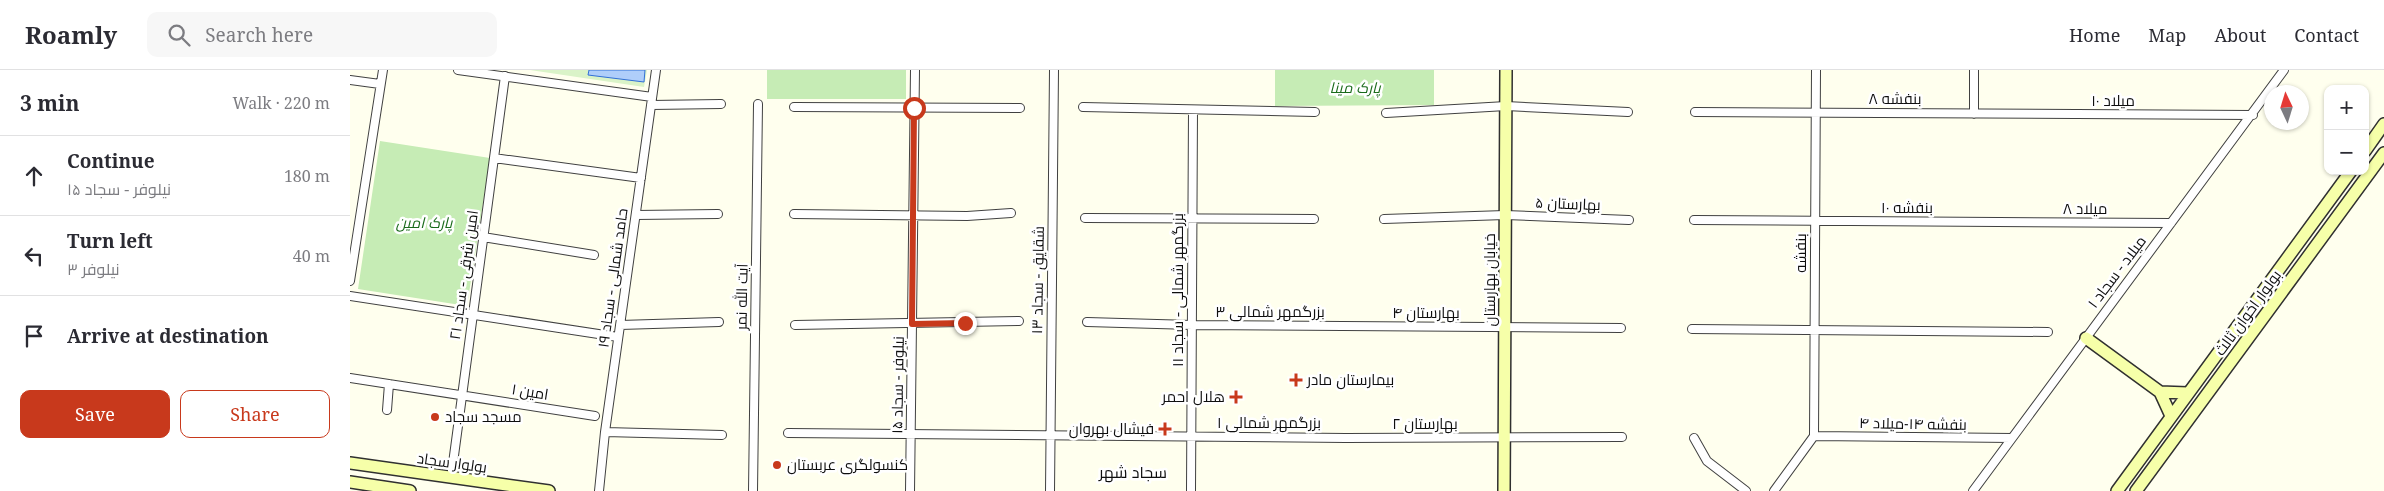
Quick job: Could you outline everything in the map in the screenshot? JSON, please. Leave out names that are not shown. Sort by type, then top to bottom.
[{"type":"street","points":[[350,281],[382,70]]},
{"type":"street","points":[[458,70],[567,85],[652,101],[721,104]]},
{"type":"street","name":"حامد شمالی - سجاد ۱۹","points":[[599,491],[605,432],[656,70]]},
{"type":"street","name":"نیلوفر - سجاد ۱۵","points":[[910,491],[915,70]]},
{"type":"street","name":"شقایق - سجاد ۱۳","points":[[1050,491],[1054,70]]},
{"type":"street","name":"خیابان بهارستان","points":[[1504,491],[1506,70]]},
{"type":"street","name":"بنفشه","points":[[1814,436],[1816,70]]},
{"type":"street","points":[[1974,70],[1974,114]]},
{"type":"street","name":"میلاد - سجاد ۱","points":[[1973,491],[2253,115],[2284,70]]},
{"type":"street","name":"امین شرقی - سجاد ۲۱","points":[[451,478],[504,76]]},
{"type":"street","points":[[350,80],[380,84]]},
{"type":"street","name":"آیت الله نمر","points":[[753,491],[758,104]]},
{"type":"street","points":[[1386,113],[1506,106],[1628,112]]},
{"type":"street","points":[[794,107],[1020,108]]},
{"type":"street","points":[[1083,107],[1315,112]]},
{"type":"street","name":"بزرگمهر شمالی - سجاد ۱۱","points":[[1191,491],[1193,110]]},
{"type":"street","name":"بنفشه ۸","points":[[1695,112],[1974,114]]},
{"type":"street","name":"میلاد ۱۰","points":[[1974,114],[2253,115]]},
{"type":"street","points":[[2369,145],[2384,124]]},
{"type":"street","name":"بولوار اخوان ثالث","points":[[2136,491],[2384,153]]},
{"type":"street","points":[[494,158],[641,178]]},
{"type":"street","points":[[2117,491],[2347,175]]},
{"type":"street","points":[[794,214],[967,216],[1011,213]]},
{"type":"street","points":[[636,215],[718,214]]},
{"type":"street","name":"بهارستان ۵","points":[[1384,219],[1505,215],[1629,220]]},
{"type":"street","points":[[1085,218],[1314,219]]},
{"type":"street","name":"بنفشه ۱۰","points":[[1694,220],[1999,222]]},
{"type":"street","name":"میلاد ۸","points":[[1999,222],[2171,223]]},
{"type":"street","points":[[483,237],[594,255]]},
{"type":"street","points":[[350,296],[618,337]]},
{"type":"street","points":[[620,325],[719,322]]},
{"type":"street","points":[[795,325],[1019,322]]},
{"type":"street","name":"بزرگمهر شمالی ۳","points":[[1087,322],[1347,326]]},
{"type":"street","name":"بهارستان ۴","points":[[1347,326],[1621,328]]},
{"type":"street","points":[[1692,329],[2048,332]]},
{"type":"street","points":[[2086,338],[2160,392],[2171,416]]},
{"type":"street","name":"امین ۱","points":[[350,378],[595,416]]},
{"type":"street","points":[[387,410],[389,384]]},
{"type":"street","points":[[2196,384],[2208,393]]},
{"type":"street","points":[[2160,392],[2188,394]]},
{"type":"street","points":[[605,432],[722,435]]},
{"type":"street","name":"بزرگمهر شمالی ۱","points":[[788,433],[1346,438]]},
{"type":"street","points":[[1774,491],[1814,436]]},
{"type":"street","name":"بنفشه ۱۴-میلاد ۴","points":[[1814,436],[2012,438]]},
{"type":"street","name":"بهارستان ۲","points":[[1346,438],[1622,437]]},
{"type":"street","points":[[1694,438],[1707,461],[1746,491]]},
{"type":"street","name":"بولوار سجاد","points":[[350,463],[550,491]]},
{"type":"street","points":[[352,486],[410,491]]},
{"type":"green space","points":[[530,70],[647,70],[644,87]]},
{"type":"green space","points":[[767,70],[906,70],[906,99],[767,99]]},
{"type":"green space","name":"پارک مینا","points":[[1275,70],[1434,70],[1434,105],[1275,106]]},
{"type":"green space","name":"پارک امین","points":[[380,141],[490,158],[467,306],[358,289]]},
{"type":"water","points":[[589,70],[645,70],[644,82],[588,75]]},
{"type":"place","name":"بیمارستان مادر","points":[[1296,380]]},
{"type":"place","name":"هلال احمر","points":[[1236,397]]},
{"type":"place","name":"مسجد سجاد","points":[[435,417]]},
{"type":"place","name":"فیشال بهروان","points":[[1165,429]]},
{"type":"place","name":"کنسولگری عربستان","points":[[777,465]]},
{"type":"district","name":"سجاد شهر","points":[[1133,472]]},
{"type":"route","points":[[914,108],[912,324],[965,323]]}]
